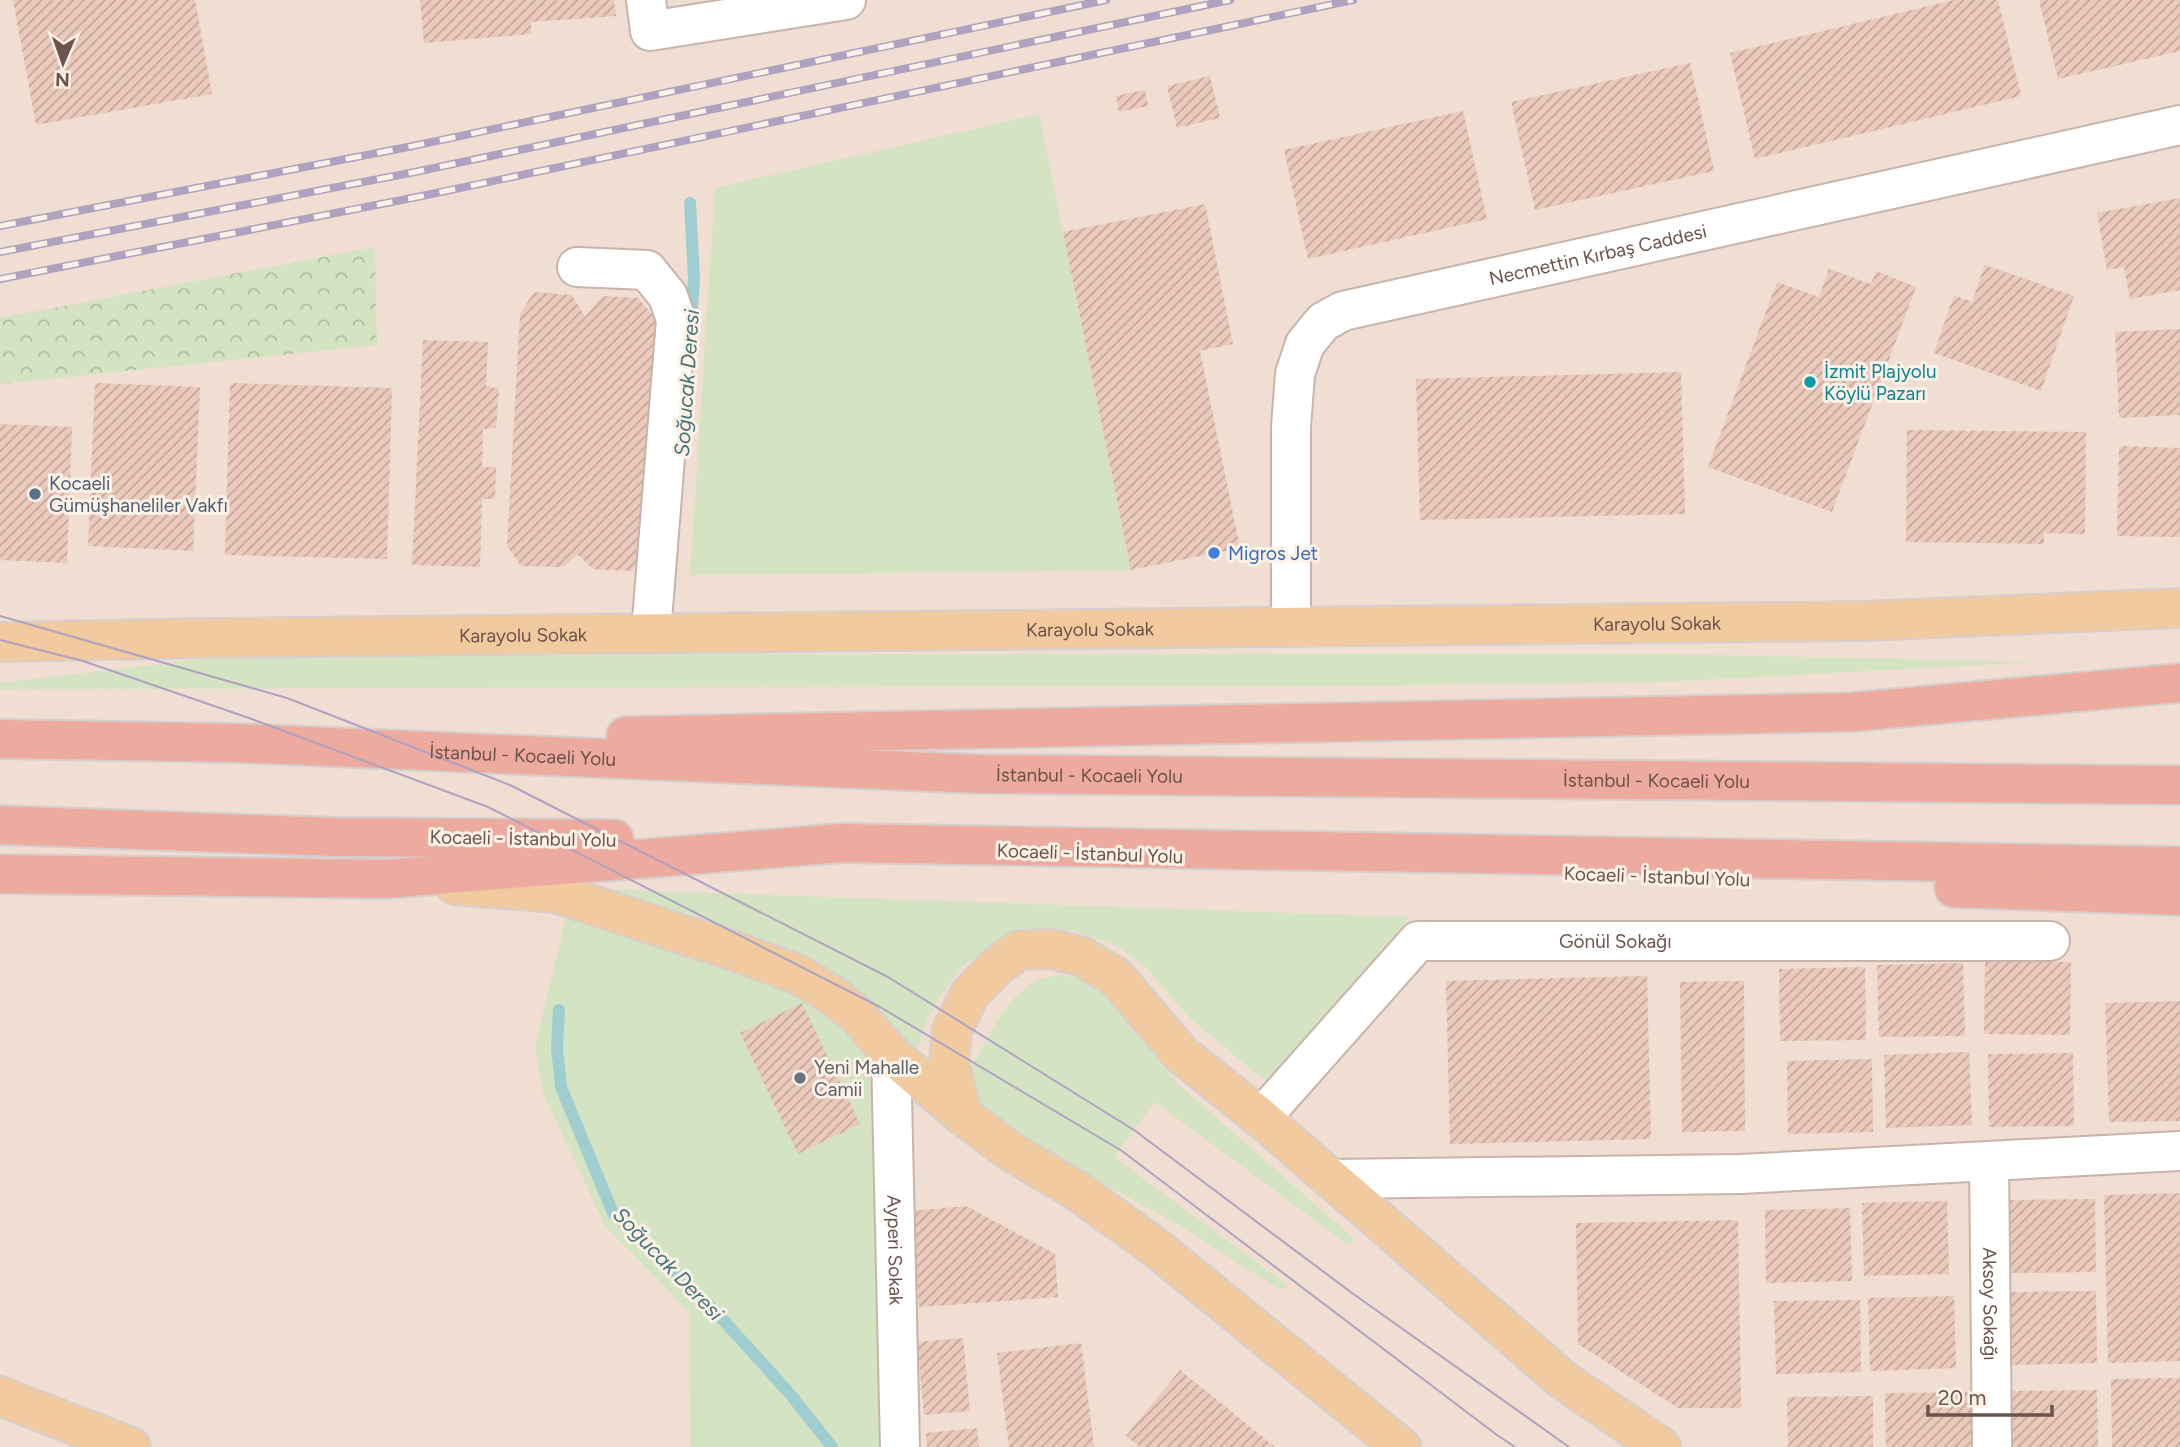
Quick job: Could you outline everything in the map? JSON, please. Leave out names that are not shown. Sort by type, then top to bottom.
[{"type":"highway","points":[[235,743],[1852,712],[2180,683]]},
{"type":"highway","name":"İstanbul - Kocaeli Yolu","points":[[0,739],[235,743],[980,774],[2180,785]]},
{"type":"highway","name":"Kocaeli - İstanbul Yolu","points":[[0,825],[335,837],[842,843],[2180,896]]},
{"type":"highway","points":[[0,874],[385,879],[842,843],[2180,866]]},
{"type":"main road","name":"Karayolu Sokak","points":[[0,642],[1291,625],[1864,621],[2180,608]]},
{"type":"main road","points":[[385,879],[555,893],[797,974],[855,1013],[891,1054],[962,1115],[1010,1152],[1076,1190],[1155,1247],[1401,1447]]},
{"type":"main road","points":[[962,1115],[949,1063],[952,1030],[970,994],[997,966],[1019,950],[1051,949],[1081,956],[1116,977],[1181,1054],[1261,1118],[1563,1380],[1661,1447]]},
{"type":"main road","points":[[0,1396],[131,1447]]},
{"type":"street","points":[[648,16],[846,0]]},
{"type":"street","name":"Necmettin Kırbaş Caddesi","points":[[1291,625],[1291,427],[1295,374],[1305,344],[1323,322],[1343,311],[2180,125]]},
{"type":"street","points":[[576,267],[647,270],[668,296],[676,320],[650,633]]},
{"type":"street","name":"Gönül Sokağı","points":[[1261,1118],[1418,942],[2050,941]]},
{"type":"street","name":"Ayperi Sokak","points":[[891,1054],[900,1447]]},
{"type":"street","points":[[1331,1179],[1740,1174],[2180,1151]]},
{"type":"street","name":"Aksoy Sokağı","points":[[1989,1162],[1992,1447]]},
{"type":"shaded area","points":[[0,0],[2180,0],[2180,1447],[0,1447]]},
{"type":"green space","points":[[1039,114],[1131,570],[690,575],[715,188]]},
{"type":"green space","points":[[375,247],[377,345],[0,384],[0,318]]},
{"type":"green space","points":[[244,654],[1669,654],[2039,662],[1659,682],[1330,686],[0,689],[0,683]]},
{"type":"green space","points":[[596,889],[1410,917],[1267,1082],[1189,1017],[1145,966],[1115,945],[1074,931],[1045,928],[1005,938],[962,967],[927,1020],[918,1047],[920,1066],[804,964],[749,936],[687,913]]},
{"type":"green space","points":[[566,919],[607,929],[795,988],[840,1018],[873,1066],[873,1155],[886,1447],[691,1447],[690,1313],[605,1226],[543,1093],[535,1046]]},
{"type":"green space","points":[[1065,975],[1091,982],[1112,996],[1176,1082],[1354,1239],[1347,1244],[1155,1102],[1114,1157],[1289,1286],[1280,1290],[1184,1228],[1110,1187],[989,1127],[966,1080],[997,1021],[1018,994],[1030,984],[1044,978]]},
{"type":"building","points":[[13,0],[195,0],[212,94],[36,125]]},
{"type":"building","points":[[420,0],[614,0],[616,16],[531,22],[531,34],[424,43]]},
{"type":"building","points":[[1954,0],[1998,0],[2021,96],[1755,159],[1730,53]]},
{"type":"building","points":[[2039,0],[2180,0],[2180,51],[2058,79]]},
{"type":"building","points":[[1690,63],[1714,171],[1535,210],[1511,102]]},
{"type":"building","points":[[1210,76],[1220,118],[1177,128],[1167,86]]},
{"type":"building","points":[[1145,90],[1148,106],[1119,112],[1116,96]]},
{"type":"building","points":[[1463,111],[1487,219],[1308,259],[1284,150]]},
{"type":"building","points":[[2180,198],[2180,290],[2130,299],[2124,267],[2107,270],[2097,213]]},
{"type":"building","points":[[1205,204],[1233,344],[1200,351],[1240,548],[1131,570],[1063,232]]},
{"type":"building","points":[[1985,265],[2074,296],[2041,391],[1934,353],[1954,295],[1972,302]]},
{"type":"building","name":"İzmit Plajyolu Köylü Pazarı","points":[[1829,269],[1871,284],[1876,271],[1916,287],[1832,512],[1708,467],[1777,282],[1819,297]]},
{"type":"building","points":[[534,292],[572,295],[585,317],[602,296],[638,298],[661,325],[644,553],[632,571],[593,569],[577,554],[564,567],[521,566],[507,546],[520,314]]},
{"type":"building","points":[[2180,329],[2180,415],[2119,418],[2115,332]]},
{"type":"building","points":[[423,340],[488,342],[486,386],[499,389],[496,428],[483,429],[482,467],[496,467],[495,499],[482,499],[480,567],[412,565]]},
{"type":"building","points":[[1681,372],[1685,514],[1420,520],[1416,379]]},
{"type":"building","points":[[95,383],[200,387],[193,551],[88,546]]},
{"type":"building","points":[[230,383],[392,388],[387,559],[225,555]]},
{"type":"building","name":"Kocaeli Gümüşhaneliler Vakfı","points":[[0,424],[72,427],[67,563],[0,560]]},
{"type":"building","points":[[1907,430],[2086,432],[2085,534],[2044,533],[2044,544],[1906,542]]},
{"type":"building","points":[[2119,446],[2180,448],[2180,537],[2117,536]]},
{"type":"building","points":[[1985,961],[2071,962],[2070,1035],[1984,1034]]},
{"type":"building","points":[[1963,963],[1965,1036],[1879,1037],[1877,965]]},
{"type":"building","points":[[1865,967],[1866,1040],[1780,1041],[1779,969]]},
{"type":"building","points":[[1647,976],[1651,1139],[1450,1144],[1446,981]]},
{"type":"building","points":[[1744,981],[1745,1131],[1682,1132],[1680,982]]},
{"type":"building","points":[[2180,1001],[2180,1121],[2109,1122],[2105,1003]]},
{"type":"building","name":"Yeni Mahalle Camii","points":[[802,1003],[860,1124],[798,1154],[740,1033]]},
{"type":"building","points":[[1969,1052],[1972,1125],[1886,1128],[1884,1055]]},
{"type":"building","points":[[2073,1053],[2074,1126],[1989,1127],[1988,1054]]},
{"type":"building","points":[[1872,1059],[1873,1132],[1788,1134],[1787,1061]]},
{"type":"building","points":[[2180,1193],[2180,1361],[2108,1363],[2104,1195]]},
{"type":"building","points":[[2095,1199],[2096,1272],[2010,1273],[2009,1200]]},
{"type":"building","points":[[1947,1201],[1949,1274],[1864,1276],[1862,1203]]},
{"type":"building","points":[[966,1206],[1055,1254],[1058,1297],[919,1307],[911,1211]]},
{"type":"building","points":[[1850,1208],[1852,1281],[1766,1283],[1765,1210]]},
{"type":"building","points":[[1738,1220],[1741,1408],[1678,1408],[1578,1344],[1576,1223]]},
{"type":"building","points":[[2096,1291],[2097,1363],[2011,1365],[2010,1292]]},
{"type":"building","points":[[1954,1296],[1956,1368],[1870,1371],[1868,1298]]},
{"type":"building","points":[[1860,1300],[1861,1372],[1776,1374],[1774,1301]]},
{"type":"building","points":[[963,1338],[970,1411],[924,1415],[917,1342]]},
{"type":"building","points":[[1081,1343],[1094,1447],[1009,1447],[997,1353]]},
{"type":"building","points":[[1180,1370],[1275,1447],[1140,1447],[1126,1436]]},
{"type":"building","points":[[2180,1378],[2180,1447],[2112,1447],[2111,1379]]},
{"type":"building","points":[[2097,1390],[2098,1447],[2013,1447],[2012,1391]]},
{"type":"building","points":[[1971,1392],[1971,1447],[1886,1447],[1885,1393]]},
{"type":"building","points":[[1873,1396],[1873,1447],[1788,1447],[1787,1397]]},
{"type":"building","points":[[977,1428],[979,1447],[927,1447],[926,1433]]},
{"type":"waterway","name":"Soğucak Deresi","points":[[690,203],[694,278],[691,321]]},
{"type":"waterway","name":"Soğucak Deresi","points":[[559,1010],[557,1048],[561,1087],[613,1213],[715,1311],[791,1395],[832,1447]]},
{"type":"tram line","points":[[0,616],[287,698],[510,785],[888,977],[1134,1130],[1352,1293],[1569,1447]]},
{"type":"tram line","points":[[0,640],[83,661],[249,718],[488,807],[880,1007],[1122,1151],[1515,1447]]},
{"type":"railway","points":[[0,226],[408,147],[1106,0]]},
{"type":"railway","points":[[0,252],[415,172],[1230,0]]},
{"type":"railway","points":[[0,279],[422,196],[1353,0]]},
{"type":"place","name":"İzmit Plajyolu Köylü Pazarı","points":[[1810,382]]},
{"type":"place","name":"Kocaeli Gümüşhaneliler Vakfı","points":[[35,494]]},
{"type":"place","name":"Migros Jet","points":[[1214,553]]},
{"type":"place","name":"Yeni Mahalle Camii","points":[[800,1078]]}]
